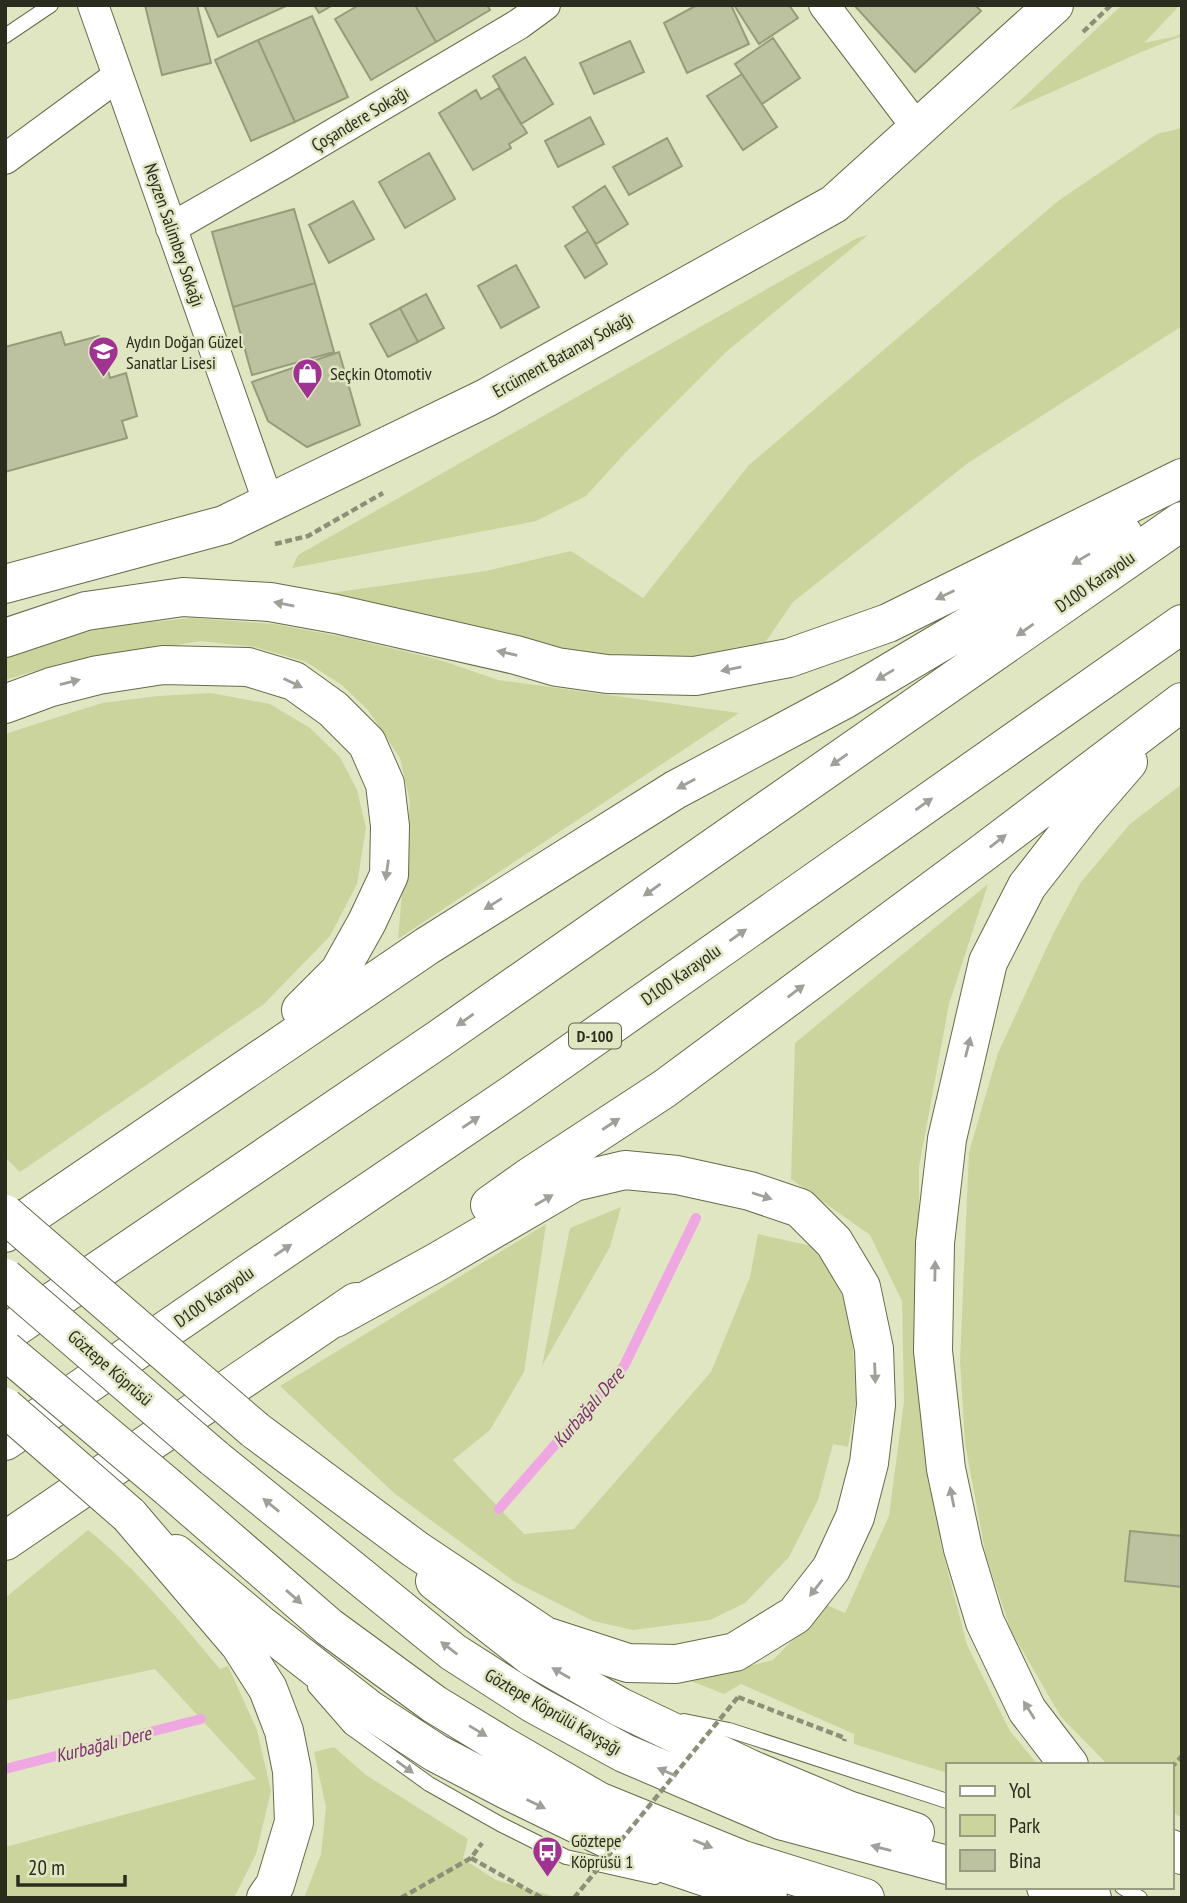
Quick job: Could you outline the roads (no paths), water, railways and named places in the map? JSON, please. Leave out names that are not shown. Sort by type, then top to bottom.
[{"type":"main road","name":"Ercüment Batanay Sokağı","points":[[5,584],[224,525],[486,398],[834,204],[1054,5]]},
{"type":"main road","points":[[5,638],[86,611],[183,597],[257,601],[336,614],[516,655],[557,667],[607,674],[695,676],[789,657],[888,623],[1182,478]]},
{"type":"main road","points":[[5,1233],[426,946],[675,789],[845,699],[1182,499]]},
{"type":"main road","name":"D100 Karayolu","points":[[5,1334],[451,1031],[1182,521]]},
{"type":"main road","name":"D100 Karayolu","points":[[5,1441],[525,1086],[1182,624]]},
{"type":"main road","points":[[5,704],[98,674],[163,666],[248,667],[294,681],[333,709],[367,743],[385,784],[390,826],[389,875],[339,972],[241,1072]]},
{"type":"main road","points":[[9,1540],[335,1318],[528,1178],[664,1089],[1180,703]]},
{"type":"main road","points":[[1067,1763],[1027,1710],[985,1622],[963,1549],[947,1469],[933,1351],[935,1243],[947,1139],[988,962],[1027,886],[1084,813],[1180,703]]},
{"type":"main road","points":[[256,1430],[415,1549],[545,1636],[628,1663],[676,1664],[735,1652],[795,1615],[831,1569],[855,1517],[869,1463],[875,1416],[874,1349],[861,1287],[834,1242],[800,1208],[750,1191],[677,1175],[625,1170],[574,1182],[335,1318]]},
{"type":"main road","points":[[5,1214],[406,1559],[532,1657],[620,1707],[750,1769],[848,1810],[946,1842]]},
{"type":"main road","name":"Göztepe Köprüsü","points":[[5,1279],[214,1458]]},
{"type":"main road","points":[[5,1350],[329,1627],[433,1704],[598,1801],[743,1860],[865,1898]]},
{"type":"main road","points":[[5,1407],[129,1515],[251,1636],[360,1718],[643,1856],[766,1897]]},
{"type":"main road","name":"Göztepe Köprülü Kavşağı","points":[[214,1458],[453,1652],[534,1704],[624,1753],[783,1821],[946,1865]]},
{"type":"main road","points":[[251,1636],[284,1731],[292,1771],[294,1822],[275,1885],[266,1898]]},
{"type":"main road","points":[[1054,1889],[1092,1898]]},
{"type":"main road","points":[[1090,1889],[1116,1898]]},
{"type":"street","name":"Neyzen Salimbey Sokağı","points":[[93,5],[269,504]]},
{"type":"street","name":"Çoşandere Sokağı","points":[[171,228],[519,24],[545,5]]},
{"type":"street","points":[[824,5],[918,128]]},
{"type":"street","points":[[5,159],[118,76]]},
{"type":"lane","points":[[5,36],[51,5]]},
{"type":"lane","points":[[620,1707],[729,1730],[946,1801]]},
{"type":"lane","points":[[360,1718],[429,1784],[566,1857],[632,1874],[766,1897]]},
{"type":"waterway","name":"Kurbağalı Dere","points":[[499,1509],[624,1366],[696,1218]]},
{"type":"waterway","name":"Kurbağalı Dere","points":[[5,1769],[201,1719]]},
{"type":"place","name":"Aydın Doğan Güzel Sanatlar Lisesi","points":[[103,379]]},
{"type":"place","name":"Seçkin Otomotiv","points":[[307,401]]},
{"type":"place","name":"Göztepe Köprüsü 1","points":[[548,1878]]}]
